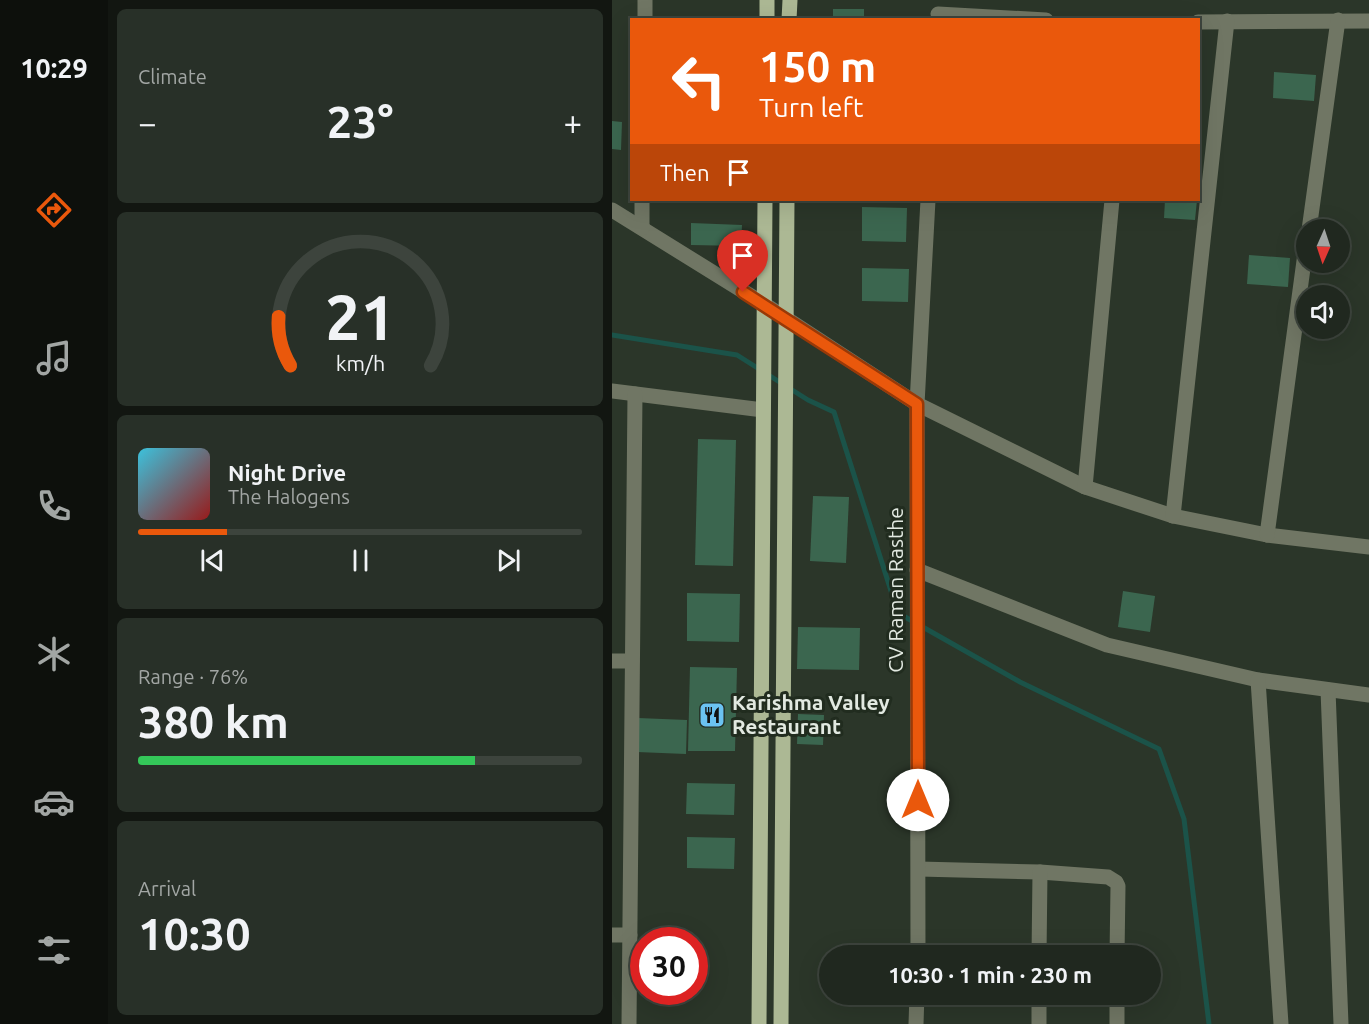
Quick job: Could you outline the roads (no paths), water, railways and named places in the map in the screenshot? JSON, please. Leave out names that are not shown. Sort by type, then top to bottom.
[{"type":"main road","points":[[767,0],[767,18]]},
{"type":"main road","points":[[789,18],[790,0]]},
{"type":"main road","points":[[759,1024],[765,201]]},
{"type":"main road","points":[[781,1024],[787,201]]},
{"type":"street","points":[[645,0],[645,18]]},
{"type":"street","points":[[938,11],[1022,18]]},
{"type":"street","points":[[1311,219],[1338,20]]},
{"type":"street","points":[[1173,516],[1227,21]]},
{"type":"street","points":[[1200,22],[1369,21]]},
{"type":"street","points":[[642,201],[642,228]]},
{"type":"street","name":"CV Raman Rasthe","points":[[918,945],[917,404],[928,201]]},
{"type":"street","points":[[1085,487],[1112,201]]},
{"type":"street","points":[[612,210],[764,304],[917,404],[1085,487],[1173,516],[1267,535],[1369,547]]},
{"type":"street","points":[[1267,535],[1302,273]]},
{"type":"street","points":[[612,391],[763,410]]},
{"type":"street","points":[[630,927],[635,394]]},
{"type":"street","points":[[917,570],[1107,645],[1258,680],[1369,695]]},
{"type":"street","points":[[612,661],[632,661]]},
{"type":"street","points":[[1258,680],[1281,1024]]},
{"type":"street","points":[[1328,690],[1341,1024]]},
{"type":"street","points":[[919,869],[1040,872],[1108,877],[1116,882],[1117,945]]},
{"type":"street","points":[[1039,945],[1040,872]]},
{"type":"street","points":[[612,935],[630,934],[629,1024]]},
{"type":"street","points":[[916,1024],[917,1005]]},
{"type":"street","points":[[1039,1005],[1039,1024]]},
{"type":"street","points":[[1117,1005],[1117,1024]]},
{"type":"waterway","points":[[612,335],[737,355],[808,400],[834,412],[898,613],[1020,682],[1159,749],[1184,819],[1209,1024]]},
{"type":"place","name":"Karishma Valley Restaurant","points":[[712,715]]}]
